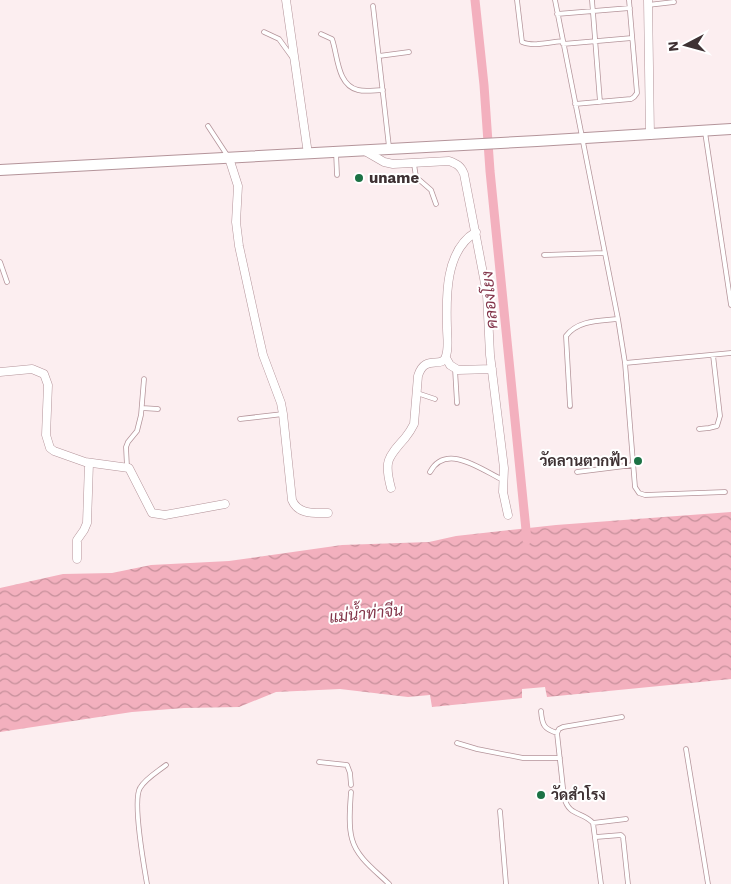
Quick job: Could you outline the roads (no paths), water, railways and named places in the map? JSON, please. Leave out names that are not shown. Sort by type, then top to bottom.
[{"type":"street","points":[[286,0],[308,154]]},
{"type":"street","points":[[648,3],[650,135]]},
{"type":"street","points":[[0,170],[440,147],[731,129]]},
{"type":"street","points":[[365,151],[384,162],[393,164],[449,161],[461,168],[470,196],[487,294],[492,369],[503,459],[503,492],[508,515]]},
{"type":"street","points":[[229,158],[238,186],[236,222],[245,276],[263,355],[281,403],[288,451],[291,493],[294,504],[302,511],[328,513]]},
{"type":"street","points":[[391,488],[386,466],[390,456],[411,432],[414,424],[418,376],[421,368],[426,363],[442,362],[446,358],[448,350],[447,307],[453,262],[457,252],[469,236],[476,232]]},
{"type":"street","points":[[446,358],[455,370],[492,369]]},
{"type":"street","points":[[0,372],[32,369],[44,374],[48,385],[46,435],[50,448],[89,463],[127,467],[131,470],[152,512],[165,515],[225,504]]},
{"type":"street","points":[[77,558],[77,540],[87,523],[89,463]]},
{"type":"lane","points":[[517,0],[522,42],[533,44],[632,38]]},
{"type":"lane","points":[[555,0],[618,319],[625,363],[635,487],[639,493],[645,495],[725,492]]},
{"type":"lane","points":[[592,0],[600,102]]},
{"type":"lane","points":[[575,104],[631,100],[634,97],[636,93],[629,0]]},
{"type":"lane","points":[[648,3],[674,2]]},
{"type":"lane","points":[[373,6],[389,149]]},
{"type":"lane","points":[[557,14],[630,8]]},
{"type":"lane","points":[[264,32],[278,39],[294,61]]},
{"type":"lane","points":[[321,34],[332,39],[341,73],[348,84],[360,90],[383,90]]},
{"type":"lane","points":[[379,56],[409,52]]},
{"type":"lane","points":[[208,126],[229,158]]},
{"type":"lane","points":[[705,131],[731,305]]},
{"type":"lane","points":[[336,152],[337,176]]},
{"type":"lane","points":[[414,163],[416,177],[431,190],[436,204]]},
{"type":"lane","points":[[544,255],[604,253]]},
{"type":"lane","points":[[0,262],[7,282]]},
{"type":"lane","points":[[570,406],[566,336],[572,328],[583,324],[618,319]]},
{"type":"lane","points":[[625,363],[731,353]]},
{"type":"lane","points":[[699,429],[717,426],[720,416],[713,355]]},
{"type":"lane","points":[[455,370],[457,403]]},
{"type":"lane","points":[[127,467],[126,447],[137,431],[142,408],[144,379]]},
{"type":"lane","points":[[417,393],[435,399]]},
{"type":"lane","points":[[142,408],[158,409]]},
{"type":"lane","points":[[240,419],[283,414]]},
{"type":"lane","points":[[430,472],[434,464],[439,460],[449,458],[463,460],[503,480]]},
{"type":"lane","points":[[577,472],[633,465]]},
{"type":"lane","points":[[541,711],[543,726],[548,730],[558,733]]},
{"type":"lane","points":[[601,884],[593,823],[566,807],[558,733],[563,727],[622,717]]},
{"type":"lane","points":[[457,743],[523,758],[560,758]]},
{"type":"lane","points":[[686,748],[708,884]]},
{"type":"lane","points":[[319,762],[347,765],[351,785]]},
{"type":"lane","points":[[147,884],[138,810],[138,795],[140,788],[145,782],[166,765]]},
{"type":"lane","points":[[351,792],[351,838],[355,849],[389,884]]},
{"type":"lane","points":[[500,811],[506,884]]},
{"type":"lane","points":[[593,823],[626,819]]},
{"type":"lane","points":[[596,837],[616,835],[623,837],[628,884]]},
{"type":"water","name":"แม่น้ำท่าจีน","points":[[731,512],[731,679],[547,697],[545,687],[522,689],[522,698],[432,707],[430,695],[408,697],[340,689],[276,692],[239,707],[184,708],[132,712],[0,732],[0,588],[63,574],[112,573],[151,565],[229,561],[342,545],[429,542],[456,536],[556,525]]},
{"type":"waterway","name":"คลองโยง","points":[[475,0],[527,540]]},
{"type":"place","name":"uname","points":[[359,178]]},
{"type":"place","name":"วัดลานตากฟ้า","points":[[638,461]]},
{"type":"place","name":"วัดสำโรง","points":[[541,795]]}]
